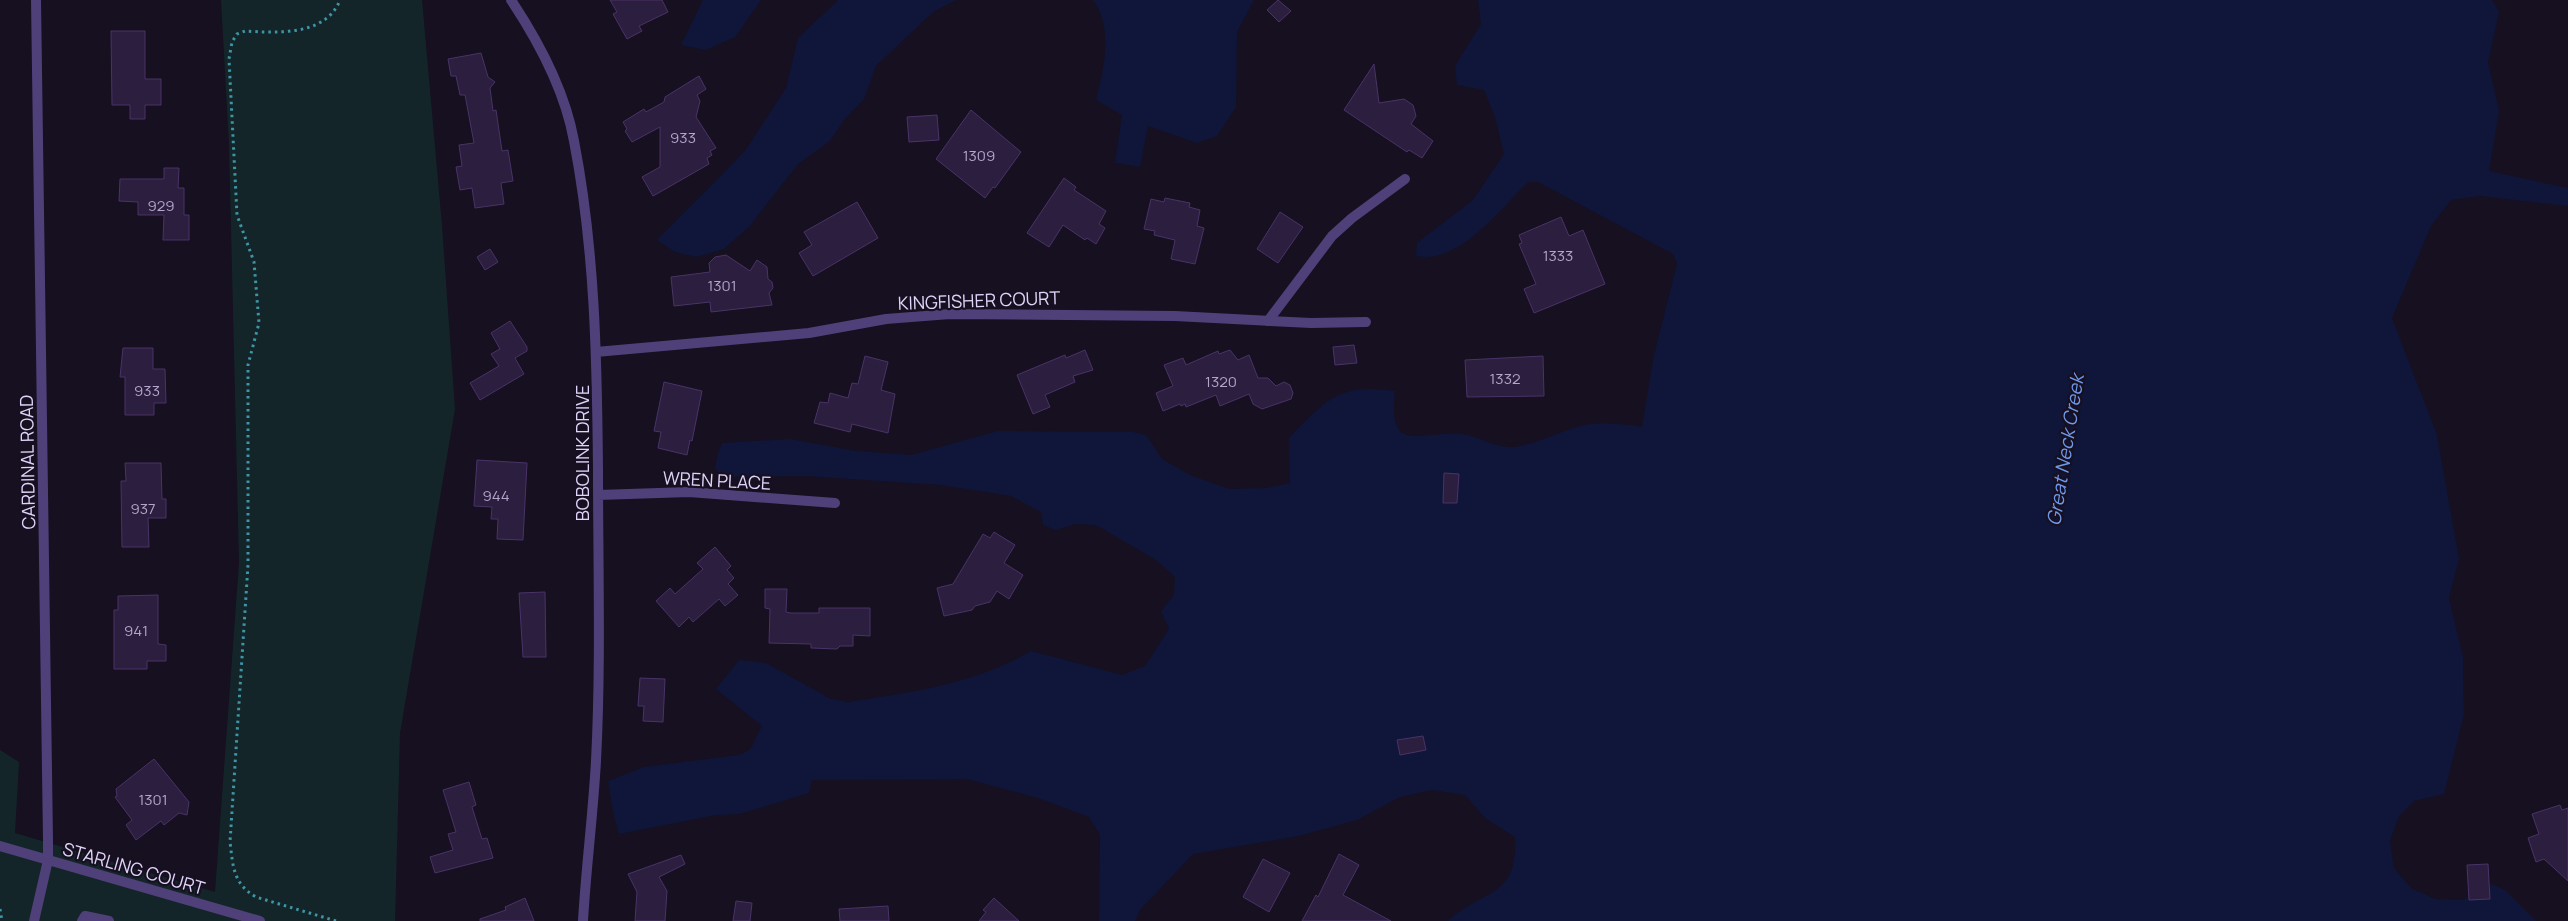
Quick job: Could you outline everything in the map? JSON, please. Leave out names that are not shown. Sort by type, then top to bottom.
[{"type":"street","name":"CARDINAL ROAD","points":[[34,921],[48,860],[36,0]]},
{"type":"street","name":"BOBOLINK DRIVE","points":[[511,0],[545,60],[562,99],[574,140],[590,258],[596,352],[598,495],[596,761],[583,921]]},
{"type":"street","points":[[1268,321],[1332,236],[1352,218],[1405,179]]},
{"type":"street","name":"KINGFISHER COURT","points":[[596,352],[800,334],[886,319],[950,314],[1165,316],[1268,321],[1366,322]]},
{"type":"street","name":"WREN PLACE","points":[[598,495],[689,492],[835,503]]},
{"type":"street","name":"STARLING COURT","points":[[0,846],[260,921]]},
{"type":"street","points":[[82,921],[85,916],[109,921]]},
{"type":"path","points":[[336,921],[256,897],[246,892],[233,873],[230,842],[248,565],[248,365],[259,323],[254,262],[237,215],[229,59],[232,42],[237,34],[245,31],[312,28],[326,20],[337,7],[340,0]]},
{"type":"path","points":[[0,909],[2,921]]},
{"type":"shaded area","points":[[221,0],[422,0],[442,226],[455,409],[400,733],[395,921],[0,921],[0,750],[19,762],[15,833],[215,892],[239,563],[229,144]]},
{"type":"water","points":[[703,0],[761,0],[735,37],[706,50],[681,45]]},
{"type":"water","points":[[838,0],[956,0],[933,12],[876,66],[864,99],[843,121],[830,141],[798,164],[749,227],[724,249],[697,257],[675,252],[657,240],[745,151],[786,88],[798,38]]},
{"type":"water","points":[[1093,0],[1254,0],[1237,32],[1236,107],[1217,136],[1197,143],[1148,126],[1140,167],[1115,163],[1122,115],[1096,100],[1104,62],[1105,36],[1099,12]]},
{"type":"water","name":"Great Neck Creek","points":[[1478,0],[2492,0],[2499,12],[2488,62],[2499,111],[2489,171],[2568,188],[2568,206],[2480,196],[2451,200],[2431,226],[2392,318],[2437,435],[2459,559],[2449,598],[2463,657],[2464,714],[2444,794],[2414,801],[2399,816],[2390,841],[2394,868],[2411,888],[2435,899],[2461,900],[2481,894],[2492,884],[2505,890],[2536,921],[1448,921],[1461,910],[1496,890],[1505,882],[1511,872],[1515,837],[1485,818],[1465,795],[1432,790],[1400,797],[1357,820],[1299,836],[1193,854],[1140,910],[1135,921],[1099,921],[1100,835],[1089,817],[1038,798],[967,779],[812,780],[809,793],[740,814],[716,815],[619,834],[608,781],[644,767],[739,755],[750,750],[762,726],[716,689],[739,660],[766,663],[831,699],[848,702],[919,690],[965,679],[1010,662],[1031,651],[1122,675],[1145,666],[1169,629],[1161,611],[1174,595],[1175,577],[1156,560],[1096,525],[1075,524],[1056,530],[1043,525],[1041,512],[1011,496],[940,485],[807,476],[724,477],[715,469],[722,443],[790,439],[856,451],[911,455],[998,431],[1133,432],[1146,435],[1162,459],[1190,475],[1229,489],[1267,488],[1290,483],[1289,438],[1324,404],[1347,392],[1360,389],[1395,391],[1394,411],[1396,424],[1401,432],[1409,435],[1460,434],[1502,446],[1516,447],[1585,425],[1614,424],[1642,427],[1654,355],[1677,264],[1673,254],[1538,182],[1528,182],[1492,220],[1463,244],[1448,252],[1432,257],[1416,256],[1417,243],[1473,200],[1504,154],[1495,117],[1484,90],[1457,85],[1455,66],[1481,24]]},
{"type":"building","points":[[610,0],[662,0],[668,12],[639,26],[642,31],[627,39],[613,14],[617,12]]},
{"type":"building","points":[[1278,0],[1291,11],[1279,22],[1267,10]]},
{"type":"building","points":[[111,31],[145,31],[145,79],[161,79],[161,105],[145,105],[145,119],[130,119],[130,105],[112,105]]},
{"type":"building","points":[[481,53],[488,77],[495,82],[490,88],[493,111],[496,110],[502,151],[508,150],[513,181],[501,183],[504,204],[475,208],[472,188],[460,190],[456,167],[462,166],[459,145],[474,143],[465,95],[460,95],[456,76],[451,76],[448,59]]},
{"type":"building","points":[[1374,64],[1379,103],[1404,99],[1413,105],[1416,116],[1411,124],[1433,141],[1422,158],[1409,150],[1407,152],[1344,110]]},
{"type":"building","points":[[699,76],[706,89],[697,95],[700,101],[696,117],[716,148],[710,151],[712,155],[707,158],[709,164],[653,196],[642,177],[660,167],[660,127],[632,142],[625,131],[627,129],[623,122],[644,109],[646,112],[664,102],[665,97]]},
{"type":"building","points":[[971,110],[1021,152],[995,188],[993,187],[985,198],[936,159]]},
{"type":"building","points":[[937,115],[939,140],[909,142],[907,117]]},
{"type":"building","points":[[164,168],[179,168],[178,188],[184,188],[184,215],[189,215],[189,240],[163,240],[164,215],[138,215],[138,202],[119,201],[120,179],[164,179]]},
{"type":"building","points":[[1064,178],[1076,187],[1074,190],[1106,211],[1099,224],[1105,228],[1096,244],[1087,238],[1085,240],[1063,225],[1049,247],[1027,233]]},
{"type":"building","points":[[1165,198],[1190,203],[1189,207],[1200,210],[1197,226],[1204,228],[1195,264],[1171,259],[1175,240],[1154,235],[1155,231],[1144,229],[1151,199],[1164,202]]},
{"type":"building","points":[[857,202],[878,238],[813,276],[799,253],[812,245],[804,232]]},
{"type":"building","points":[[1280,212],[1303,227],[1278,263],[1257,249]]},
{"type":"building","points":[[1561,217],[1569,236],[1583,230],[1605,284],[1534,313],[1524,289],[1536,284],[1519,244],[1522,243],[1519,235]]},
{"type":"building","points":[[490,249],[498,262],[485,270],[477,257]]},
{"type":"building","points":[[726,255],[750,271],[757,260],[767,267],[768,279],[772,282],[773,288],[769,293],[772,305],[711,312],[710,302],[674,306],[671,277],[710,272],[709,263],[715,257]]},
{"type":"building","points":[[510,321],[527,347],[527,351],[515,358],[524,374],[480,400],[470,383],[499,366],[491,354],[500,349],[491,333]]},
{"type":"building","points":[[1354,345],[1357,363],[1335,365],[1333,347]]},
{"type":"building","points":[[123,348],[153,348],[153,369],[165,369],[166,403],[154,403],[154,415],[125,415],[125,377],[120,377]]},
{"type":"building","points":[[1085,350],[1093,370],[1073,376],[1075,382],[1045,395],[1050,407],[1033,414],[1017,375],[1065,355],[1066,358]]},
{"type":"building","points":[[1230,350],[1238,360],[1249,355],[1258,378],[1268,378],[1276,386],[1284,382],[1290,385],[1293,393],[1291,399],[1262,409],[1253,404],[1249,394],[1220,406],[1216,395],[1186,407],[1185,404],[1181,406],[1180,404],[1163,411],[1156,393],[1173,386],[1164,365],[1183,358],[1186,365],[1218,351],[1219,354]]},
{"type":"building","points":[[865,356],[888,362],[881,390],[895,394],[888,433],[852,424],[850,432],[814,423],[820,402],[828,403],[830,393],[848,398],[852,383],[858,384]]},
{"type":"building","points":[[1543,356],[1544,396],[1467,397],[1465,360]]},
{"type":"building","points":[[664,382],[702,391],[692,441],[690,440],[687,455],[658,448],[661,432],[654,431]]},
{"type":"building","points":[[477,460],[527,463],[523,540],[497,539],[498,519],[491,519],[492,507],[474,506]]},
{"type":"building","points":[[125,463],[161,463],[162,499],[166,499],[166,518],[148,518],[149,547],[122,547],[121,481],[126,481]]},
{"type":"building","points":[[1444,473],[1459,474],[1457,503],[1443,503]]},
{"type":"building","points":[[994,532],[1015,545],[1004,563],[1023,575],[1009,599],[997,591],[990,602],[975,606],[972,610],[944,616],[937,588],[953,584],[983,534],[990,538]]},
{"type":"building","points":[[715,547],[731,566],[727,570],[734,578],[728,584],[738,595],[725,606],[719,599],[693,622],[689,617],[679,627],[656,601],[670,588],[675,594],[703,569],[697,563]]},
{"type":"building","points":[[765,589],[787,589],[786,612],[790,613],[819,613],[819,608],[870,608],[870,636],[853,635],[853,646],[840,646],[837,649],[811,648],[811,644],[769,643],[770,609],[765,608]]},
{"type":"building","points":[[545,592],[546,657],[523,657],[519,593]]},
{"type":"building","points":[[158,595],[158,644],[166,645],[166,661],[147,661],[147,669],[114,669],[114,610],[118,610],[118,596]]},
{"type":"building","points":[[640,678],[665,679],[663,722],[643,721],[644,706],[638,706]]},
{"type":"building","points":[[1423,736],[1426,750],[1400,755],[1397,740]]},
{"type":"building","points":[[154,759],[189,802],[187,815],[179,813],[164,825],[161,821],[136,840],[126,825],[132,820],[115,797],[117,796],[116,789]]},
{"type":"building","points":[[469,782],[476,805],[472,807],[482,839],[487,838],[493,858],[435,873],[430,857],[453,850],[448,834],[456,832],[443,790]]},
{"type":"building","points":[[2560,805],[2562,810],[2568,808],[2568,881],[2544,859],[2536,862],[2528,838],[2539,834],[2532,814]]},
{"type":"building","points":[[1339,854],[1359,865],[1343,895],[1391,921],[1302,921],[1316,895],[1318,897]]},
{"type":"building","points":[[681,855],[685,864],[659,877],[667,891],[665,921],[635,921],[637,892],[628,874]]},
{"type":"building","points":[[1263,859],[1290,873],[1269,912],[1243,897]]},
{"type":"building","points":[[2488,864],[2490,899],[2469,900],[2467,865]]},
{"type":"building","points":[[525,898],[534,921],[480,921],[480,919],[506,910],[505,907]]},
{"type":"building","points":[[994,898],[1019,921],[979,921],[986,912],[983,910]]},
{"type":"building","points":[[736,901],[752,903],[750,921],[733,921]]},
{"type":"building","points":[[888,906],[889,921],[840,921],[839,909]]}]
